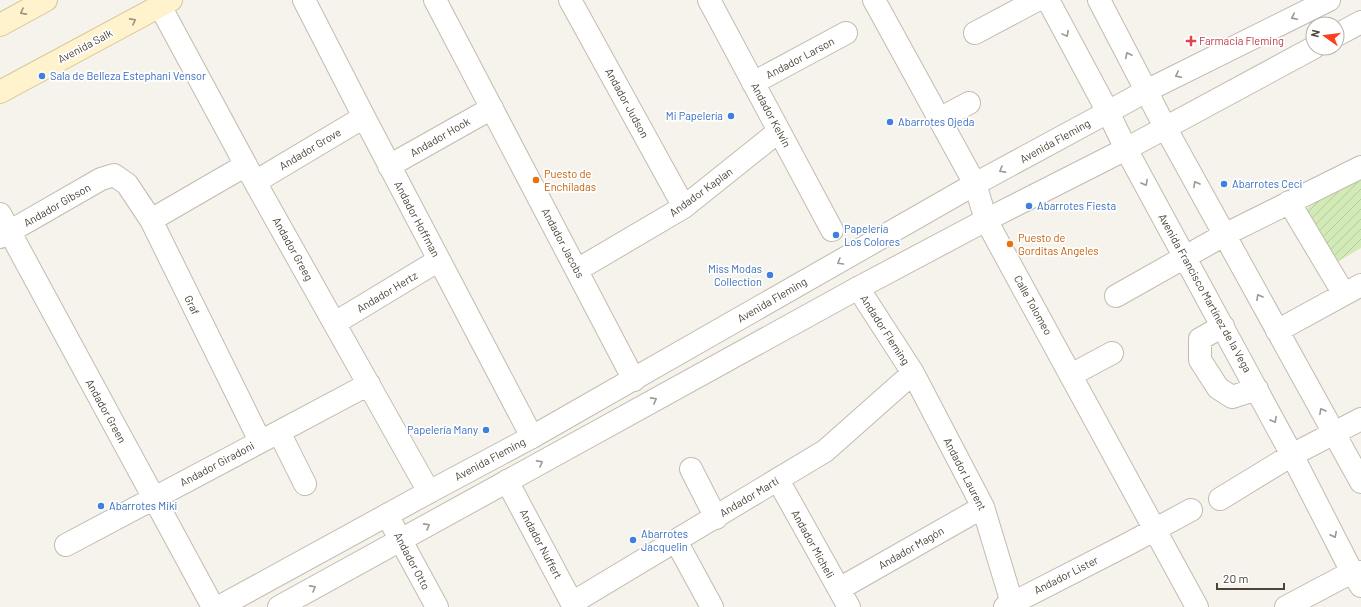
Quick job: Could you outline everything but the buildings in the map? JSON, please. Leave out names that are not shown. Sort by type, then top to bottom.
[{"type":"main road","points":[[0,25],[46,0]]},
{"type":"main road","name":"Avenida Salk","points":[[0,92],[165,3]]},
{"type":"street","name":"Andador Hoffman","points":[[304,0],[389,166],[532,437]]},
{"type":"street","name":"Andador Judson","points":[[570,0],[684,207]]},
{"type":"street","name":"Andador Kelvin","points":[[709,0],[832,230]]},
{"type":"street","name":"Calle Tolomeo","points":[[874,0],[975,184],[986,220],[1197,607]]},
{"type":"street","points":[[975,33],[1037,0]]},
{"type":"street","name":"Avenida Francisco Martínez de la Vega","points":[[1048,0],[1108,112],[1126,149],[1358,576]]},
{"type":"street","points":[[1099,0],[1165,127],[1361,482]]},
{"type":"street","name":"Avenida Fleming","points":[[219,607],[634,380],[975,184],[1146,91],[1329,0]]},
{"type":"street","name":"Andador Jacobs","points":[[437,1],[634,380]]},
{"type":"street","name":"Andador Greeg","points":[[165,3],[251,173],[429,492]]},
{"type":"street","points":[[1345,31],[1361,22]]},
{"type":"street","name":"Andador Larson","points":[[753,83],[846,33]]},
{"type":"street","points":[[279,607],[858,288],[986,220],[1126,149],[1305,52]]},
{"type":"street","points":[[939,119],[969,103]]},
{"type":"street","name":"Andador Hook","points":[[389,166],[492,108]]},
{"type":"street","name":"Andador Grove","points":[[251,173],[364,117]]},
{"type":"street","name":"Andador Kaplan","points":[[577,270],[684,207],[779,131]]},
{"type":"street","points":[[1116,296],[1224,235],[1361,167]]},
{"type":"street","points":[[151,220],[251,173]]},
{"type":"street","name":"Graf","points":[[114,175],[127,184],[151,220],[270,437],[305,484]]},
{"type":"street","name":"Andador Gibson","points":[[3,228],[101,179],[114,175]]},
{"type":"street","points":[[1277,331],[1353,290],[1289,202]]},
{"type":"street","name":"Andador Green","points":[[3,228],[154,498],[213,607]]},
{"type":"street","name":"Andador Hertz","points":[[335,323],[439,260]]},
{"type":"street","name":"Andador Fleming","points":[[858,288],[913,373]]},
{"type":"street","points":[[1223,326],[1200,339],[1200,360],[1218,388],[1232,397],[1257,390]]},
{"type":"street","points":[[1071,375],[1112,352]]},
{"type":"street","name":"Andador Martí","points":[[573,605],[825,451],[913,373]]},
{"type":"street","name":"Andador Laurent","points":[[913,373],[983,507],[1009,605]]},
{"type":"street","name":"Andador Giradoni","points":[[66,544],[369,384]]},
{"type":"street","points":[[1220,499],[1292,455],[1361,419]]},
{"type":"street","points":[[691,468],[716,518]]},
{"type":"street","name":"Andador Micheli","points":[[778,480],[844,598]]},
{"type":"street","name":"Andador Nuffert","points":[[507,481],[573,605]]},
{"type":"street","name":"Andador Magón","points":[[844,598],[983,507]]},
{"type":"street","name":"Andador Lister","points":[[1009,605],[1191,510]]},
{"type":"street","name":"Andador Otto","points":[[387,515],[437,607]]},
{"type":"street","points":[[676,541],[712,607]]},
{"type":"street","points":[[1286,607],[1358,576]]},
{"type":"green space","points":[[1361,174],[1361,248],[1337,262],[1306,209]]},
{"type":"place","name":"Farmacia Fleming","points":[[1191,41]]},
{"type":"place","name":"Sala de Belleza Estephani Vensor","points":[[42,76]]},
{"type":"place","name":"Mi Papelería","points":[[731,116]]},
{"type":"place","name":"Abarrotes Ojeda","points":[[890,122]]},
{"type":"place","name":"Puesto de Enchiladas","points":[[536,180]]},
{"type":"place","name":"Abarrotes Ceci","points":[[1224,184]]},
{"type":"place","name":"Abarrotes Fiesta","points":[[1029,206]]},
{"type":"place","name":"Papelería Los Colores","points":[[836,235]]},
{"type":"place","name":"Puesto de Gorditas Angeles","points":[[1010,244]]},
{"type":"place","name":"Miss Modas Collection","points":[[770,275]]},
{"type":"place","name":"Papelería Many","points":[[486,430]]},
{"type":"place","name":"Abarrotes Miki","points":[[101,506]]},
{"type":"place","name":"Abarrotes Jacquelin","points":[[633,540]]}]
